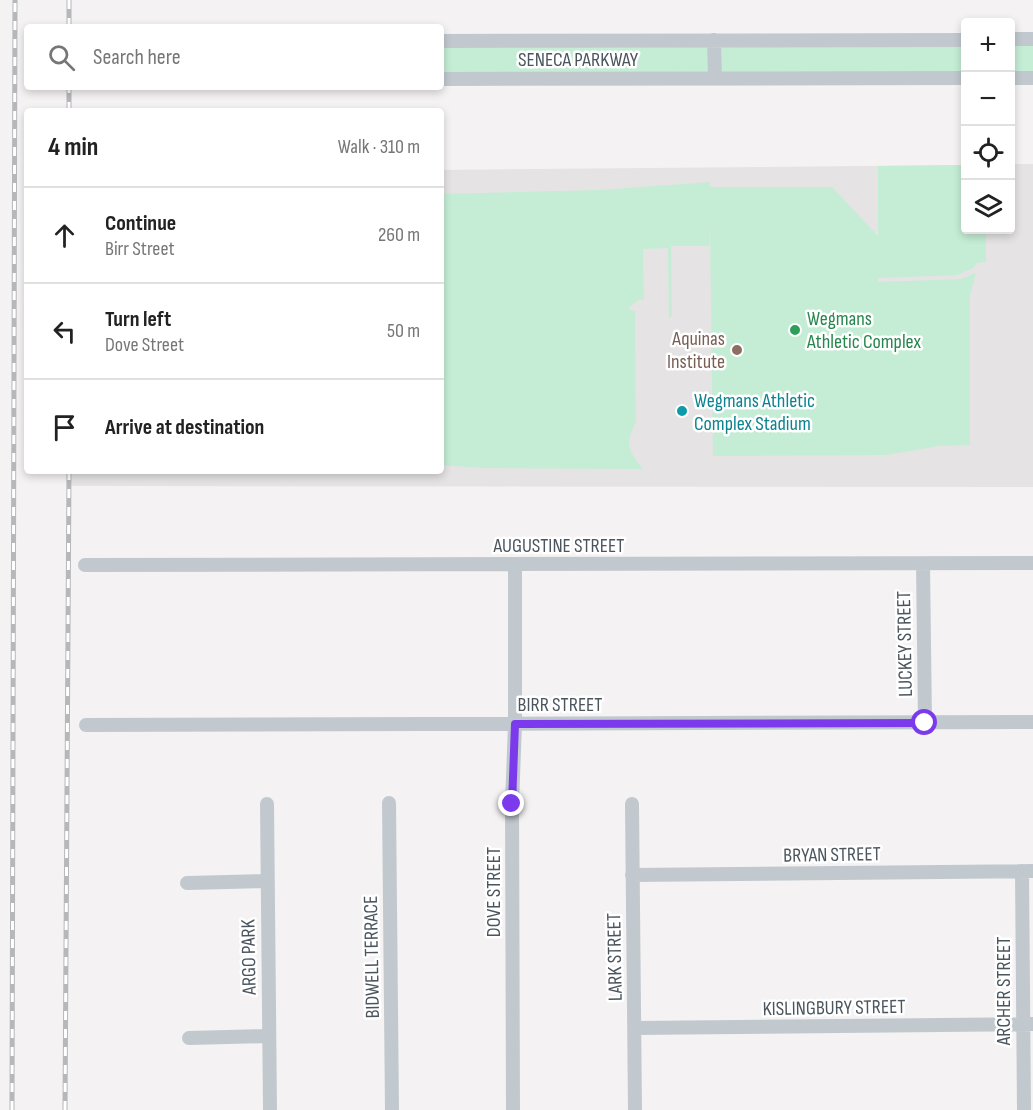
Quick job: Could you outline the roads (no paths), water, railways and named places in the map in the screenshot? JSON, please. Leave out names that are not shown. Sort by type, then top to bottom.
[{"type":"street","points":[[1015,39],[1033,39]]},
{"type":"street","points":[[714,40],[715,78]]},
{"type":"street","name":"SENECA PARKWAY","points":[[444,41],[961,40]]},
{"type":"street","name":"SENECA PARKWAY","points":[[444,79],[961,78]]},
{"type":"street","points":[[1015,78],[1033,78]]},
{"type":"street","name":"AUGUSTINE STREET","points":[[85,566],[1033,563]]},
{"type":"street","name":"LUCKEY STREET","points":[[923,564],[925,723]]},
{"type":"street","name":"DOVE STREET","points":[[513,1110],[512,804],[515,724],[515,565]]},
{"type":"street","name":"BIRR STREET","points":[[86,725],[1033,722]]},
{"type":"street","name":"BIDWELL TERRACE","points":[[389,803],[392,1110]]},
{"type":"street","name":"ARGO PARK","points":[[267,804],[270,1110]]},
{"type":"street","name":"LARK STREET","points":[[632,804],[635,1110]]},
{"type":"street","name":"BRYAN STREET","points":[[632,875],[1027,871]]},
{"type":"street","name":"ARCHER STREET","points":[[1024,1110],[1028,1024],[1027,871]]},
{"type":"street","points":[[187,883],[267,880]]},
{"type":"street","name":"KISLINGBURY STREET","points":[[634,1028],[1028,1024]]},
{"type":"street","points":[[189,1038],[269,1036]]},
{"type":"railway","points":[[12,1110],[15,0]]},
{"type":"railway","points":[[69,0],[69,24]]},
{"type":"railway","points":[[69,90],[69,108]]},
{"type":"railway","points":[[65,1110],[69,474]]},
{"type":"place","name":"Wegmans Athletic Complex","points":[[795,330]]},
{"type":"place","name":"Aquinas Institute","points":[[737,350]]},
{"type":"place","name":"Wegmans Athletic Complex Stadium","points":[[682,411]]}]
